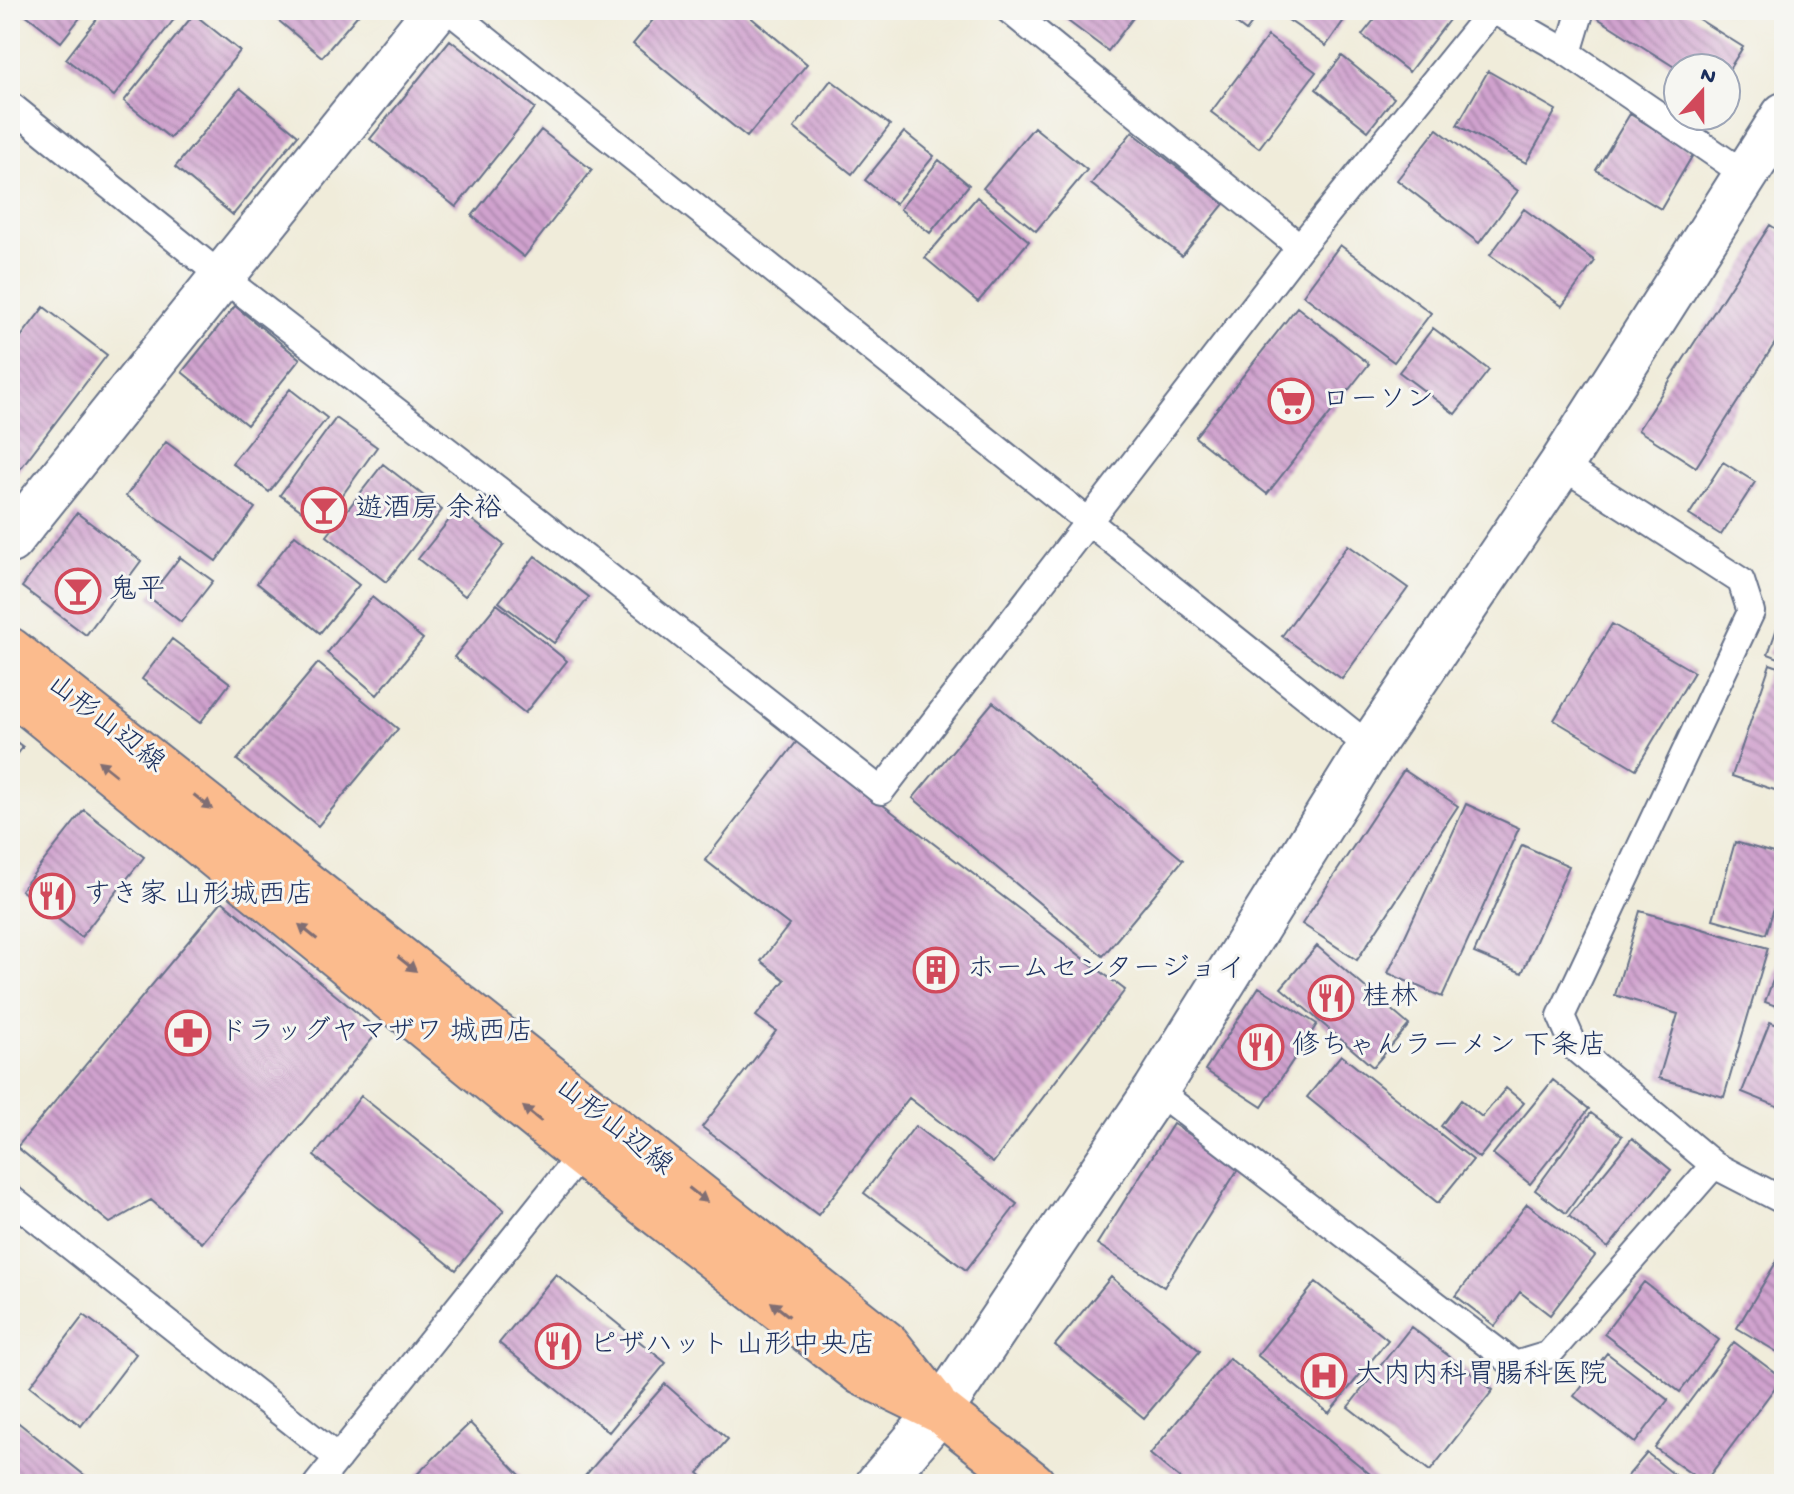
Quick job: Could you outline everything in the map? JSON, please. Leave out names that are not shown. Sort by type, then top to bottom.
[{"type":"main road","name":"山形山辺線","points":[[10,650],[887,1344],[940,1411]]},
{"type":"main road","name":"山形山辺線","points":[[10,689],[581,1154],[862,1373],[940,1411],[1033,1484]]},
{"type":"street","points":[[10,541],[436,10]]},
{"type":"street","points":[[878,1484],[940,1411],[1156,1090],[1370,747],[1561,465],[1784,115]]},
{"type":"lane","points":[[449,10],[1370,747]]},
{"type":"lane","points":[[1009,10],[1300,247]]},
{"type":"lane","points":[[10,105],[221,276],[881,791],[1300,247],[1492,10],[1568,53],[1746,175]]},
{"type":"lane","points":[[1568,53],[1581,10]]},
{"type":"lane","points":[[1561,465],[1741,581],[1751,612],[1561,1016],[1575,1048],[1714,1165],[1784,1201]]},
{"type":"lane","points":[[1156,1090],[1515,1365],[1548,1355],[1714,1165]]},
{"type":"lane","points":[[317,1484],[581,1154]]},
{"type":"lane","points":[[10,1198],[338,1458]]},
{"type":"building","points":[[20,10],[86,10],[61,42]]},
{"type":"building","points":[[104,10],[175,10],[179,13],[114,96],[66,59]]},
{"type":"building","points":[[266,10],[362,10],[322,57]]},
{"type":"building","points":[[661,10],[742,10],[807,64],[747,137],[633,44]]},
{"type":"building","points":[[1053,10],[1139,10],[1108,51]]},
{"type":"building","points":[[1218,10],[1262,10],[1246,31]]},
{"type":"building","points":[[1290,10],[1351,10],[1326,46],[1284,17]]},
{"type":"building","points":[[1382,10],[1444,10],[1452,16],[1409,72],[1362,35]]},
{"type":"building","points":[[1604,10],[1684,10],[1743,47],[1740,52],[1662,52],[1662,59],[1599,19]]},
{"type":"building","points":[[194,14],[240,51],[170,138],[124,101]]},
{"type":"building","points":[[1268,36],[1316,72],[1259,148],[1211,112]]},
{"type":"building","points":[[450,40],[535,108],[456,207],[370,139]]},
{"type":"building","points":[[1342,56],[1394,98],[1368,131],[1316,89]]},
{"type":"building","points":[[1488,71],[1556,110],[1526,163],[1457,125]]},
{"type":"building","points":[[831,80],[890,125],[852,174],[794,128]]},
{"type":"building","points":[[240,88],[298,135],[233,215],[175,167]]},
{"type":"building","points":[[1630,114],[1694,153],[1661,209],[1596,170]]},
{"type":"building","points":[[1034,127],[1087,170],[1036,231],[983,188]]},
{"type":"building","points":[[1437,129],[1518,191],[1479,243],[1397,180]]},
{"type":"building","points":[[541,130],[592,170],[524,257],[472,216]]},
{"type":"building","points":[[904,132],[934,156],[895,204],[865,180]]},
{"type":"building","points":[[1132,132],[1224,204],[1182,256],[1091,184]]},
{"type":"building","points":[[939,160],[969,185],[930,233],[900,209]]},
{"type":"building","points":[[977,197],[1029,241],[978,302],[925,258]]},
{"type":"building","points":[[1524,209],[1595,261],[1562,306],[1490,255]]},
{"type":"building","points":[[1770,225],[1784,234],[1784,329],[1696,467],[1638,430]]},
{"type":"building","points":[[1340,245],[1431,313],[1394,362],[1303,295]]},
{"type":"building","points":[[235,306],[300,359],[247,425],[182,372]]},
{"type":"building","points":[[44,307],[107,355],[10,482],[10,351]]},
{"type":"building","points":[[1297,307],[1369,364],[1267,494],[1195,437]]},
{"type":"building","points":[[1433,328],[1489,370],[1455,414],[1399,372]]},
{"type":"building","points":[[290,389],[327,418],[269,492],[232,463]]},
{"type":"building","points":[[336,418],[377,447],[321,525],[280,495]]},
{"type":"building","points":[[166,442],[255,508],[216,561],[126,496]]},
{"type":"building","points":[[1723,462],[1755,482],[1721,535],[1689,515]]},
{"type":"building","points":[[383,464],[442,510],[386,582],[327,536]]},
{"type":"building","points":[[458,509],[504,545],[465,596],[418,559]]},
{"type":"building","points":[[77,513],[141,561],[86,635],[22,587]]},
{"type":"building","points":[[295,535],[359,585],[320,633],[257,583]]},
{"type":"building","points":[[1348,545],[1408,588],[1342,679],[1282,636]]},
{"type":"building","points":[[535,556],[589,597],[554,643],[499,602]]},
{"type":"building","points":[[180,557],[213,581],[181,622],[149,597]]},
{"type":"building","points":[[372,597],[423,639],[377,695],[327,653]]},
{"type":"building","points":[[497,604],[567,661],[525,713],[454,657]]},
{"type":"building","points":[[1784,608],[1784,660],[1768,654]]},
{"type":"building","points":[[1612,624],[1694,672],[1636,769],[1554,720]]},
{"type":"building","points":[[172,639],[230,683],[200,723],[142,679]]},
{"type":"building","points":[[318,663],[398,729],[318,826],[237,760]]},
{"type":"building","points":[[1770,664],[1784,669],[1784,793],[1732,776]]},
{"type":"building","points":[[993,702],[1183,860],[1103,956],[913,798]]},
{"type":"building","points":[[10,737],[23,747],[10,764]]},
{"type":"building","name":"ホームセンタージョイ","points":[[798,740],[1125,990],[993,1163],[909,1098],[818,1215],[702,1127],[776,1031],[756,1016],[785,980],[761,961],[789,925],[705,860]]},
{"type":"building","points":[[1404,770],[1458,806],[1357,960],[1302,924]]},
{"type":"building","points":[[1466,804],[1519,828],[1442,997],[1388,973]]},
{"type":"building","points":[[84,810],[144,857],[81,937],[21,890]]},
{"type":"building","points":[[1735,842],[1784,856],[1784,875],[1766,934],[1713,919]]},
{"type":"building","points":[[1522,845],[1569,866],[1522,973],[1474,953]]},
{"type":"building","points":[[222,901],[379,1031],[202,1243],[151,1200],[110,1223],[17,1147]]},
{"type":"building","points":[[1640,911],[1768,948],[1724,1097],[1659,1078],[1678,1014],[1615,995]]},
{"type":"building","points":[[1317,946],[1409,1025],[1373,1067],[1281,988]]},
{"type":"building","points":[[1784,950],[1784,1009],[1765,1002]]},
{"type":"building","name":"修ちゃんラーメン 下条店","points":[[1259,987],[1317,1024],[1262,1107],[1205,1070]]},
{"type":"building","points":[[1770,1022],[1784,1028],[1784,1109],[1742,1092]]},
{"type":"building","points":[[1341,1055],[1473,1160],[1438,1203],[1307,1097]]},
{"type":"building","points":[[1553,1080],[1589,1109],[1530,1184],[1493,1154]]},
{"type":"building","points":[[1506,1088],[1524,1103],[1479,1158],[1441,1126],[1461,1100],[1482,1117]]},
{"type":"building","points":[[361,1096],[504,1210],[456,1270],[314,1156]]},
{"type":"building","points":[[1591,1113],[1622,1136],[1566,1213],[1535,1190]]},
{"type":"building","points":[[1173,1124],[1240,1166],[1164,1287],[1097,1244]]},
{"type":"building","points":[[915,1126],[1017,1204],[966,1270],[864,1193]]},
{"type":"building","points":[[1632,1138],[1671,1170],[1608,1248],[1569,1216]]},
{"type":"building","points":[[1527,1204],[1595,1256],[1550,1315],[1520,1292],[1495,1326],[1456,1296]]},
{"type":"building","points":[[1784,1249],[1784,1356],[1737,1328]]},
{"type":"building","points":[[556,1274],[666,1363],[609,1432],[499,1343]]},
{"type":"building","points":[[1111,1277],[1200,1351],[1144,1418],[1055,1345]]},
{"type":"building","points":[[1316,1282],[1388,1340],[1329,1413],[1257,1355]]},
{"type":"building","points":[[1644,1282],[1719,1340],[1680,1392],[1604,1334]]},
{"type":"building","points":[[84,1315],[136,1354],[81,1426],[30,1386]]},
{"type":"building","points":[[1411,1327],[1493,1390],[1430,1471],[1348,1407]]},
{"type":"building","points":[[1734,1342],[1782,1378],[1704,1483],[1655,1448]]},
{"type":"building","points":[[1607,1353],[1668,1400],[1635,1443],[1574,1396]]},
{"type":"building","points":[[1229,1358],[1382,1484],[1186,1484],[1150,1454]]},
{"type":"building","points":[[665,1384],[728,1439],[698,1473],[711,1484],[578,1484]]},
{"type":"building","points":[[10,1416],[88,1478],[84,1484],[10,1484]]},
{"type":"building","points":[[470,1423],[522,1477],[515,1484],[407,1484]]},
{"type":"building","points":[[1647,1453],[1686,1484],[1621,1484]]},
{"type":"place","name":"ローソン","points":[[1291,401]]},
{"type":"place","name":"遊酒房 余裕","points":[[324,510]]},
{"type":"place","name":"鬼平","points":[[78,591]]},
{"type":"place","name":"すき家 山形城西店","points":[[52,896]]},
{"type":"place","name":"ホームセンタージョイ","points":[[936,970]]},
{"type":"place","name":"桂林","points":[[1331,998]]},
{"type":"place","name":"ドラッグヤマザワ 城西店","points":[[188,1033]]},
{"type":"place","name":"修ちゃんラーメン 下条店","points":[[1261,1047]]},
{"type":"place","name":"ピザハット 山形中央店","points":[[558,1346]]},
{"type":"place","name":"大内内科胃腸科医院","points":[[1324,1376]]}]
